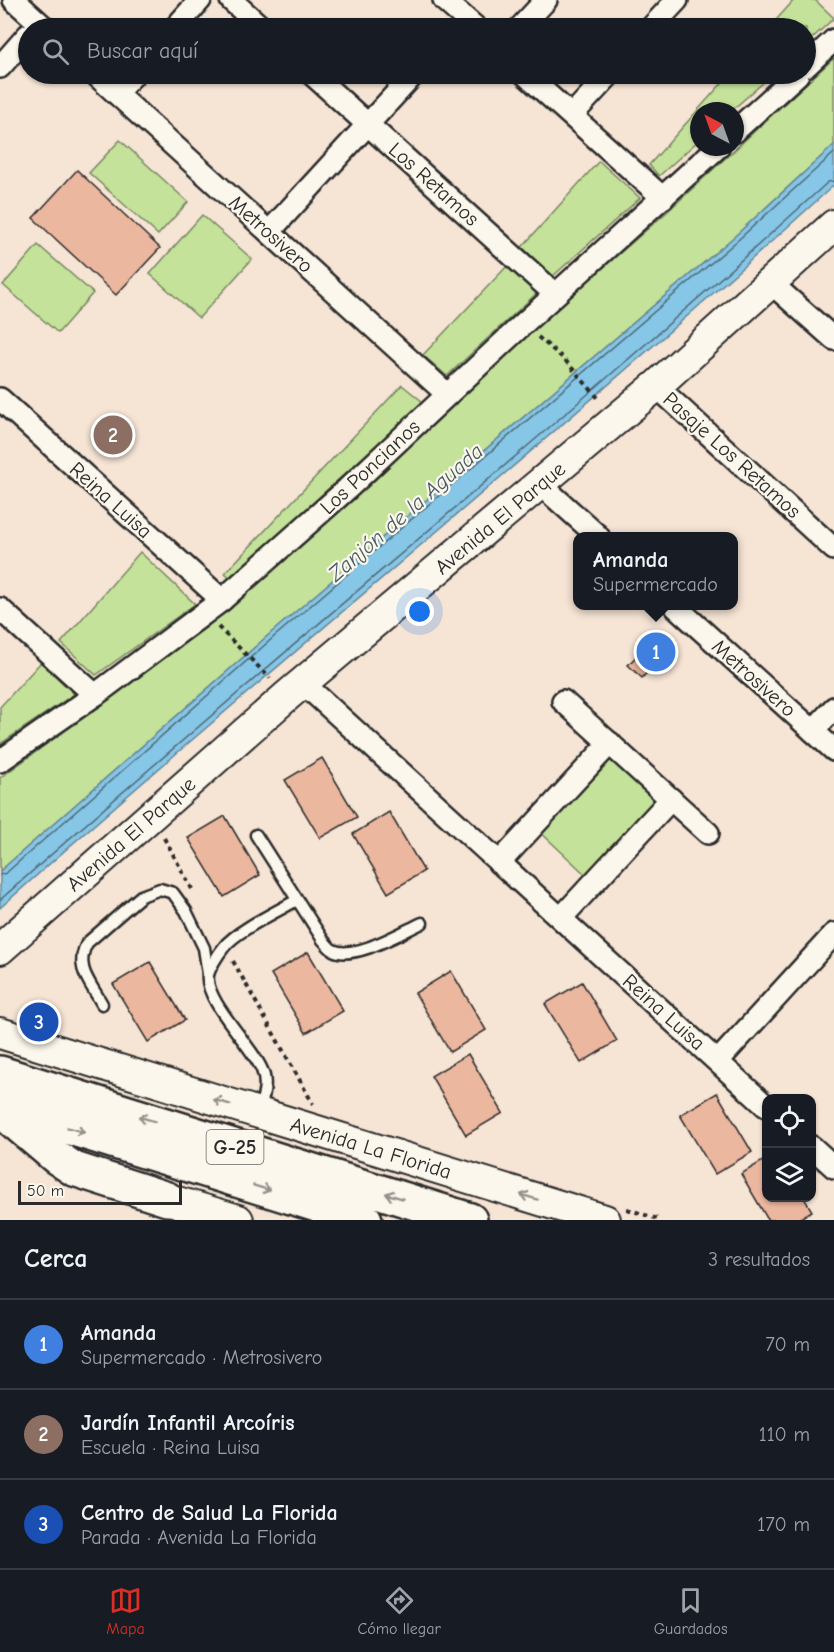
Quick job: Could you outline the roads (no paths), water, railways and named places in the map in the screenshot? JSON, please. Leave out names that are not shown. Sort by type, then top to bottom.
[{"type":"main road","name":"Avenida La Florida","points":[[0,1073],[470,1220]]},
{"type":"main road","points":[[0,1108],[56,1157],[74,1169],[167,1199]]},
{"type":"main road","name":"G-25","points":[[0,1108],[365,1220]]},
{"type":"street","points":[[14,0],[28,18]]},
{"type":"street","points":[[184,18],[200,0]]},
{"type":"street","points":[[231,0],[251,18]]},
{"type":"street","points":[[444,0],[459,18]]},
{"type":"street","points":[[529,18],[546,0]]},
{"type":"street","points":[[660,18],[677,0]]},
{"type":"street","points":[[816,57],[834,40]]},
{"type":"street","points":[[0,67],[18,49]]},
{"type":"street","name":"Metrosivero","points":[[106,84],[447,394]]},
{"type":"street","points":[[116,93],[125,84]]},
{"type":"street","name":"Los Retamos","points":[[323,84],[555,294]]},
{"type":"street","points":[[269,232],[405,84]]},
{"type":"street","points":[[536,84],[663,198]]},
{"type":"street","points":[[572,115],[601,84]]},
{"type":"street","points":[[744,123],[787,84]]},
{"type":"street","name":"Los Poncianos","points":[[0,761],[95,695],[222,600],[347,489],[555,294],[708,156]]},
{"type":"street","name":"Avenida El Parque","points":[[0,949],[290,684],[540,484],[656,386],[834,225]]},
{"type":"street","points":[[771,283],[834,339]]},
{"type":"street","name":"Pasaje Los Retamos","points":[[656,386],[834,549]]},
{"type":"street","name":"Reina Luisa","points":[[0,399],[222,600]]},
{"type":"street","points":[[540,484],[593,532]]},
{"type":"street","points":[[0,609],[95,695]]},
{"type":"street","name":"Metrosivero","points":[[679,610],[834,750]]},
{"type":"street","name":"Reina Luisa","points":[[290,684],[499,862],[762,1102]]},
{"type":"street","points":[[563,701],[708,833]]},
{"type":"street","points":[[813,731],[834,708]]},
{"type":"street","points":[[499,862],[610,743]]},
{"type":"street","points":[[561,918],[670,798]]},
{"type":"street","points":[[718,1061],[834,934]]},
{"type":"street","name":"Avenida La Florida","points":[[0,1033],[605,1220]]},
{"type":"street","points":[[813,1148],[834,1167]]},
{"type":"street","points":[[167,1199],[238,1220]]},
{"type":"lane","points":[[256,835],[322,940],[333,950],[349,953],[368,948],[422,923]]},
{"type":"lane","points":[[102,1004],[81,966],[81,953],[87,943],[141,896],[160,889],[173,893],[186,911],[204,948],[209,987],[216,1002],[262,1070],[265,1085],[259,1113]]},
{"type":"lane","points":[[208,974],[224,946],[239,934],[297,900]]},
{"type":"water","points":[[834,145],[834,185],[627,368],[0,908],[0,871],[272,632],[735,236]]},
{"type":"place","name":"Jardín Infantil Arcoíris","points":[[113,435]]},
{"type":"place","name":"Amanda","points":[[656,652]]},
{"type":"place","name":"Centro de Salud La Florida","points":[[39,1022]]},
{"type":"water label","name":"Zanjón de la Aguada","points":[[405,512]]}]
